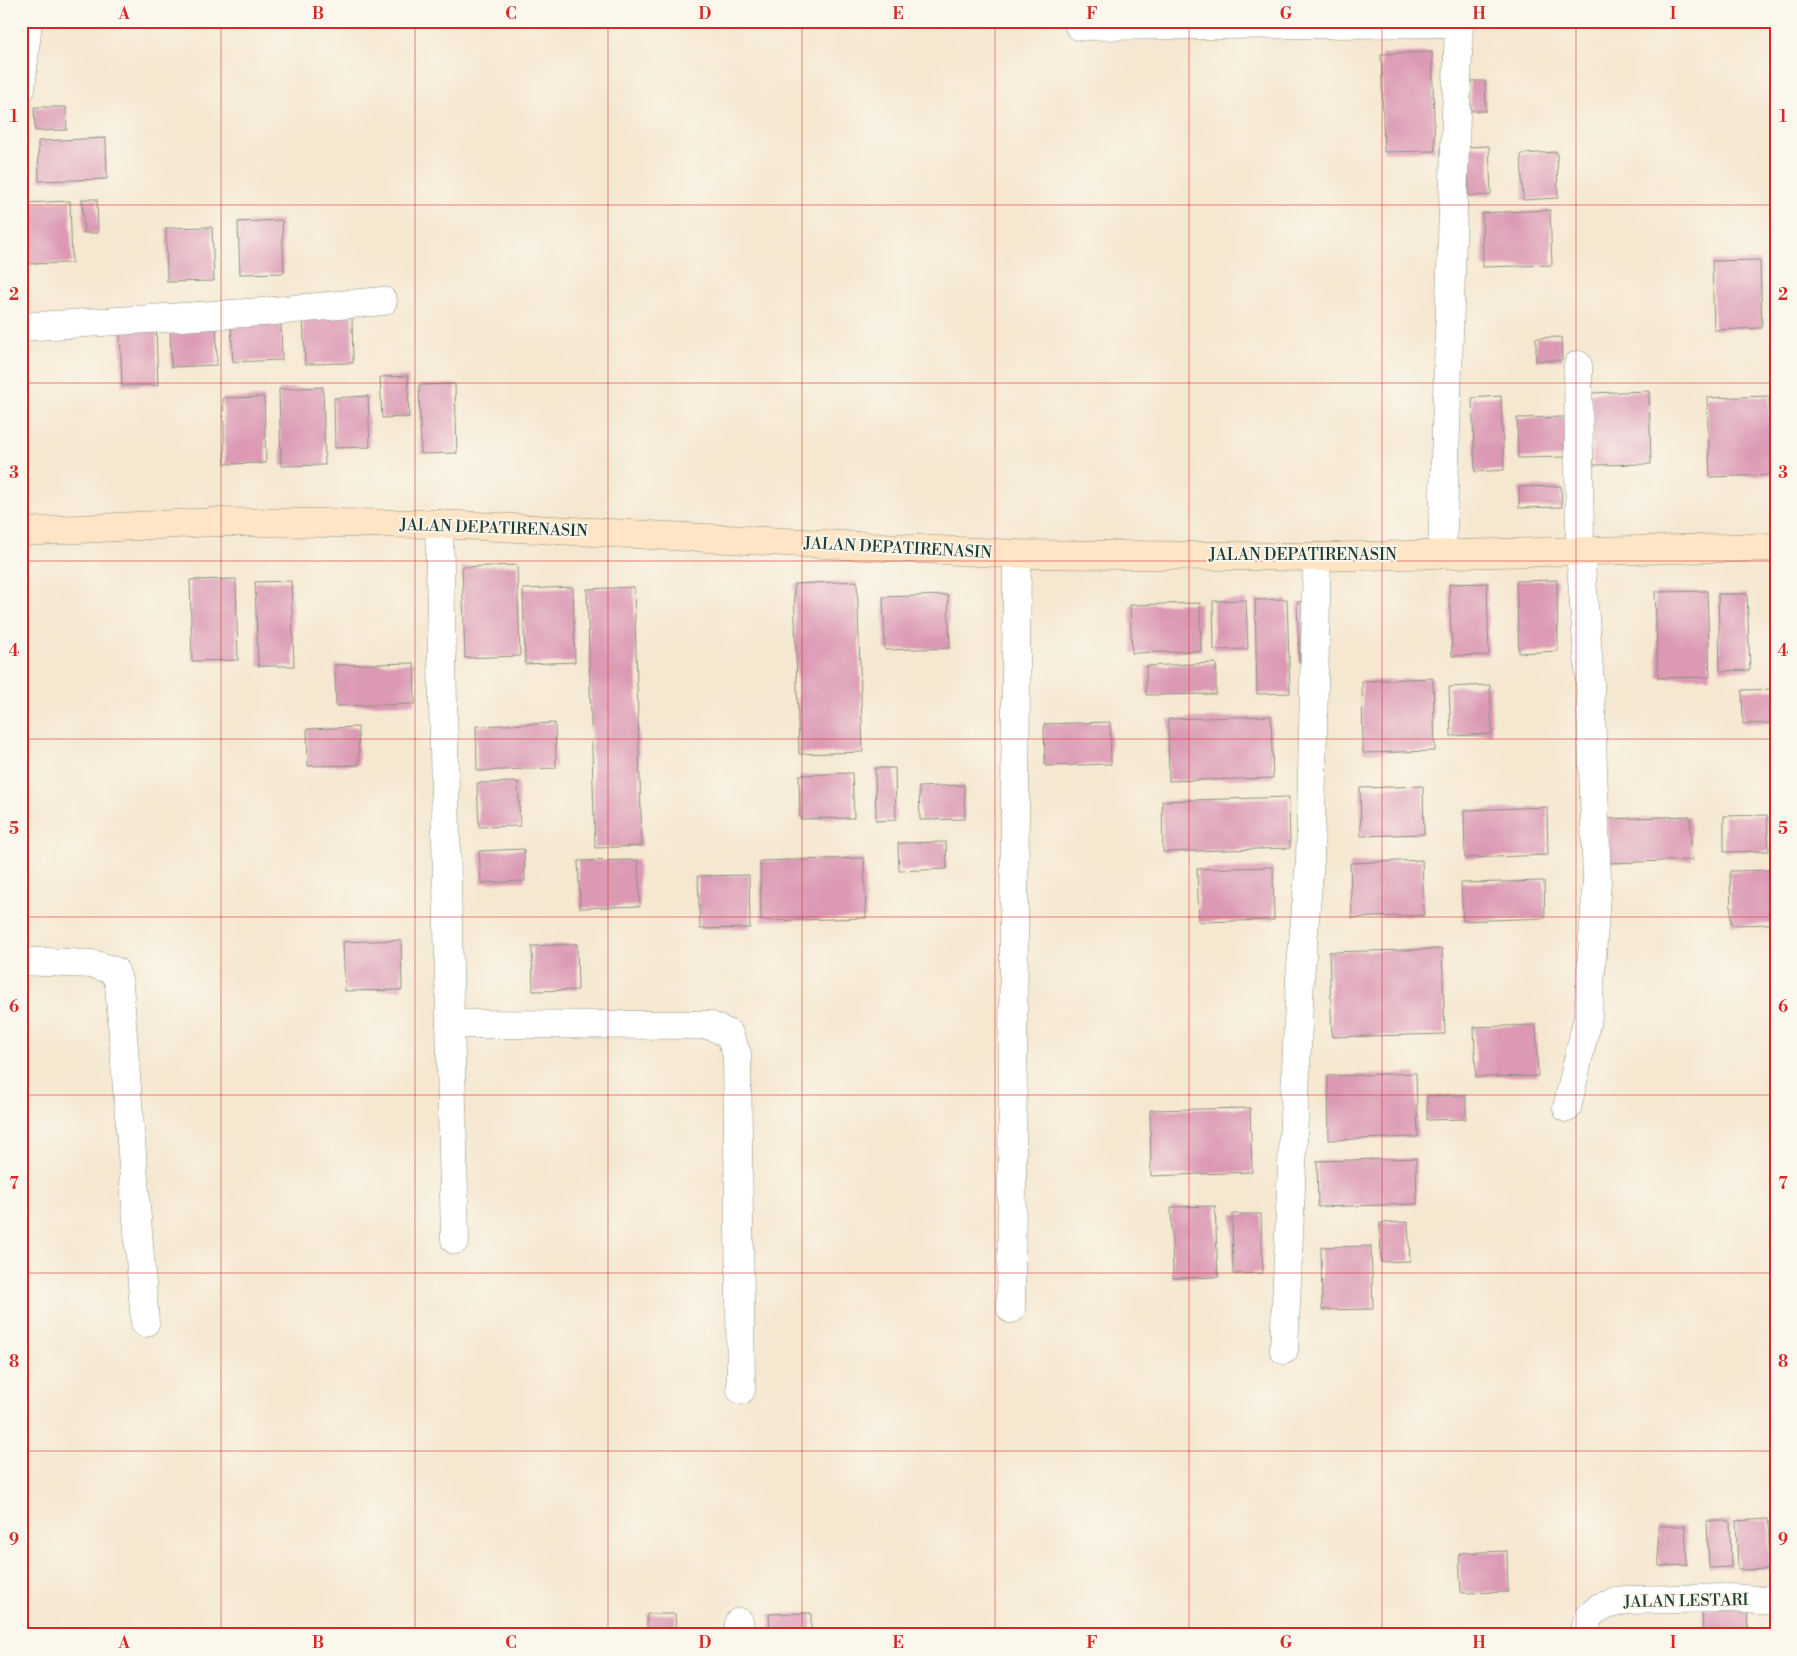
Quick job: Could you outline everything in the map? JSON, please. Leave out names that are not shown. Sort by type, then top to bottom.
[{"type":"street","points":[[21,89],[28,21]]},
{"type":"street","points":[[1079,26],[1459,22],[1442,554]]},
{"type":"street","points":[[21,327],[263,312],[383,301]]},
{"type":"street","points":[[1567,1108],[1588,1016],[1597,880],[1590,684],[1580,552],[1578,365]]},
{"type":"street","name":"JALAN DEPATIRENASIN","points":[[21,532],[214,522],[439,524],[1017,554],[1317,557],[1776,547]]},
{"type":"street","points":[[439,524],[455,1240]]},
{"type":"street","points":[[1011,1309],[1017,554]]},
{"type":"street","points":[[1284,1350],[1300,978],[1310,860],[1317,557]]},
{"type":"street","points":[[21,961],[92,964],[115,971],[119,984],[145,1323]]},
{"type":"street","points":[[450,1024],[709,1025],[729,1034],[738,1054],[741,1390]]},
{"type":"street","name":"JALAN LESTARI","points":[[1584,1635],[1588,1618],[1600,1607],[1625,1600],[1728,1598],[1776,1601]]},
{"type":"building","points":[[1432,52],[1435,151],[1384,152],[1381,54]]},
{"type":"building","points":[[1470,81],[1485,81],[1486,111],[1471,111]]},
{"type":"building","points":[[34,107],[66,107],[67,130],[35,131]]},
{"type":"building","points":[[106,138],[107,179],[39,181],[38,141]]},
{"type":"building","points":[[1489,146],[1491,195],[1469,196],[1467,147]]},
{"type":"building","points":[[1557,152],[1558,198],[1523,200],[1521,154]]},
{"type":"building","points":[[82,199],[97,199],[98,233],[84,233]]},
{"type":"building","points":[[70,201],[72,263],[25,264],[23,203]]},
{"type":"building","points":[[1550,210],[1552,265],[1483,267],[1482,213]]},
{"type":"building","points":[[282,220],[284,273],[240,274],[238,222]]},
{"type":"building","points":[[212,227],[214,281],[167,282],[166,228]]},
{"type":"building","points":[[1760,260],[1762,328],[1714,330],[1712,261]]},
{"type":"building","points":[[352,315],[353,363],[305,364],[303,317]]},
{"type":"building","points":[[216,319],[217,365],[171,367],[170,320]]},
{"type":"building","points":[[281,323],[282,360],[233,362],[231,325]]},
{"type":"building","points":[[156,328],[158,385],[122,386],[120,330]]},
{"type":"building","points":[[1561,337],[1562,360],[1536,361],[1536,338]]},
{"type":"building","points":[[408,376],[409,417],[382,418],[380,377]]},
{"type":"building","points":[[455,384],[457,453],[421,454],[419,385]]},
{"type":"building","points":[[323,387],[325,465],[281,466],[279,389]]},
{"type":"building","points":[[1649,391],[1651,464],[1593,465],[1591,393]]},
{"type":"building","points":[[368,396],[370,447],[335,448],[334,398]]},
{"type":"building","points":[[1501,396],[1504,470],[1475,472],[1472,398]]},
{"type":"building","points":[[1769,396],[1772,475],[1710,477],[1707,398]]},
{"type":"building","points":[[264,397],[266,463],[225,464],[223,398]]},
{"type":"building","points":[[1566,417],[1567,457],[1518,458],[1517,418]]},
{"type":"building","points":[[1561,486],[1562,507],[1519,508],[1519,487]]},
{"type":"building","points":[[517,565],[520,656],[465,658],[462,567]]},
{"type":"building","points":[[236,579],[238,660],[192,661],[190,580]]},
{"type":"building","points":[[1557,580],[1558,651],[1519,653],[1516,581]]},
{"type":"building","points":[[291,581],[294,666],[258,666],[255,582]]},
{"type":"building","points":[[857,581],[863,752],[799,754],[794,584]]},
{"type":"building","points":[[1487,583],[1489,655],[1452,656],[1449,584]]},
{"type":"building","points":[[573,587],[575,662],[525,664],[523,589]]},
{"type":"building","points":[[634,587],[642,846],[595,848],[587,589]]},
{"type":"building","points":[[1707,591],[1710,677],[1658,678],[1655,592]]},
{"type":"building","points":[[1718,594],[1747,594],[1750,670],[1720,671]]},
{"type":"building","points":[[948,595],[950,648],[885,650],[883,597]]},
{"type":"building","points":[[1287,599],[1290,693],[1257,694],[1255,600]]},
{"type":"building","points":[[1246,600],[1248,649],[1214,650],[1213,601]]},
{"type":"building","points":[[1297,602],[1311,602],[1313,661],[1299,662]]},
{"type":"building","points":[[1200,603],[1201,651],[1132,653],[1130,605]]},
{"type":"building","points":[[414,663],[415,704],[336,706],[335,665]]},
{"type":"building","points":[[1216,663],[1216,694],[1146,695],[1146,666]]},
{"type":"building","points":[[1433,678],[1435,751],[1363,753],[1362,681]]},
{"type":"building","points":[[1490,685],[1492,734],[1451,736],[1449,687]]},
{"type":"building","points":[[1776,689],[1776,723],[1743,724],[1742,690]]},
{"type":"building","points":[[1271,716],[1273,778],[1169,781],[1168,719]]},
{"type":"building","points":[[1110,722],[1111,764],[1045,766],[1044,724]]},
{"type":"building","points":[[555,723],[556,768],[477,771],[476,726]]},
{"type":"building","points":[[358,727],[359,765],[308,766],[307,729]]},
{"type":"building","points":[[875,768],[895,768],[896,820],[876,821]]},
{"type":"building","points":[[852,773],[854,818],[800,819],[799,775]]},
{"type":"building","points":[[518,782],[520,826],[479,827],[477,783]]},
{"type":"building","points":[[964,785],[965,819],[920,820],[919,787]]},
{"type":"building","points":[[1423,786],[1424,834],[1361,836],[1360,788]]},
{"type":"building","points":[[1289,797],[1290,848],[1163,852],[1162,801]]},
{"type":"building","points":[[1547,807],[1548,855],[1465,858],[1464,810]]},
{"type":"building","points":[[1767,815],[1769,851],[1724,852],[1724,816]]},
{"type":"building","points":[[1690,816],[1692,860],[1610,863],[1608,819]]},
{"type":"building","points":[[946,842],[947,869],[899,871],[898,843]]},
{"type":"building","points":[[524,849],[525,881],[481,883],[479,851]]},
{"type":"building","points":[[864,858],[866,918],[761,921],[760,861]]},
{"type":"building","points":[[638,860],[640,906],[580,908],[578,861]]},
{"type":"building","points":[[1422,860],[1424,915],[1352,918],[1350,863]]},
{"type":"building","points":[[1273,867],[1274,920],[1199,922],[1197,869]]},
{"type":"building","points":[[1776,870],[1776,924],[1731,925],[1730,871]]},
{"type":"building","points":[[749,875],[750,928],[700,929],[698,876]]},
{"type":"building","points":[[1544,881],[1545,918],[1463,921],[1461,883]]},
{"type":"building","points":[[401,940],[402,990],[345,991],[343,942]]},
{"type":"building","points":[[577,944],[578,990],[533,991],[532,946]]},
{"type":"building","points":[[1442,949],[1445,1034],[1332,1037],[1329,952]]},
{"type":"building","points":[[1536,1025],[1538,1076],[1476,1077],[1474,1027]]},
{"type":"building","points":[[1416,1073],[1418,1137],[1329,1140],[1328,1076]]},
{"type":"building","points":[[1466,1095],[1466,1119],[1427,1120],[1427,1096]]},
{"type":"building","points":[[1250,1108],[1252,1172],[1151,1176],[1150,1110]]},
{"type":"building","points":[[1416,1158],[1417,1204],[1318,1207],[1317,1161]]},
{"type":"building","points":[[1215,1206],[1218,1277],[1173,1278],[1171,1207]]},
{"type":"building","points":[[1232,1214],[1261,1214],[1263,1273],[1233,1274]]},
{"type":"building","points":[[1408,1222],[1410,1261],[1381,1262],[1380,1223]]},
{"type":"building","points":[[1371,1246],[1373,1309],[1322,1310],[1321,1247]]},
{"type":"building","points":[[1768,1519],[1770,1569],[1738,1570],[1736,1521]]},
{"type":"building","points":[[1707,1521],[1730,1521],[1731,1567],[1709,1568]]},
{"type":"building","points":[[1658,1526],[1685,1526],[1687,1565],[1659,1566]]},
{"type":"building","points":[[1507,1551],[1508,1592],[1461,1593],[1459,1553]]},
{"type":"building","points":[[1748,1607],[1749,1635],[1703,1635],[1702,1608]]},
{"type":"building","points":[[811,1613],[811,1635],[770,1635],[769,1614]]},
{"type":"building","points":[[647,1614],[675,1614],[676,1635],[647,1635]]}]
